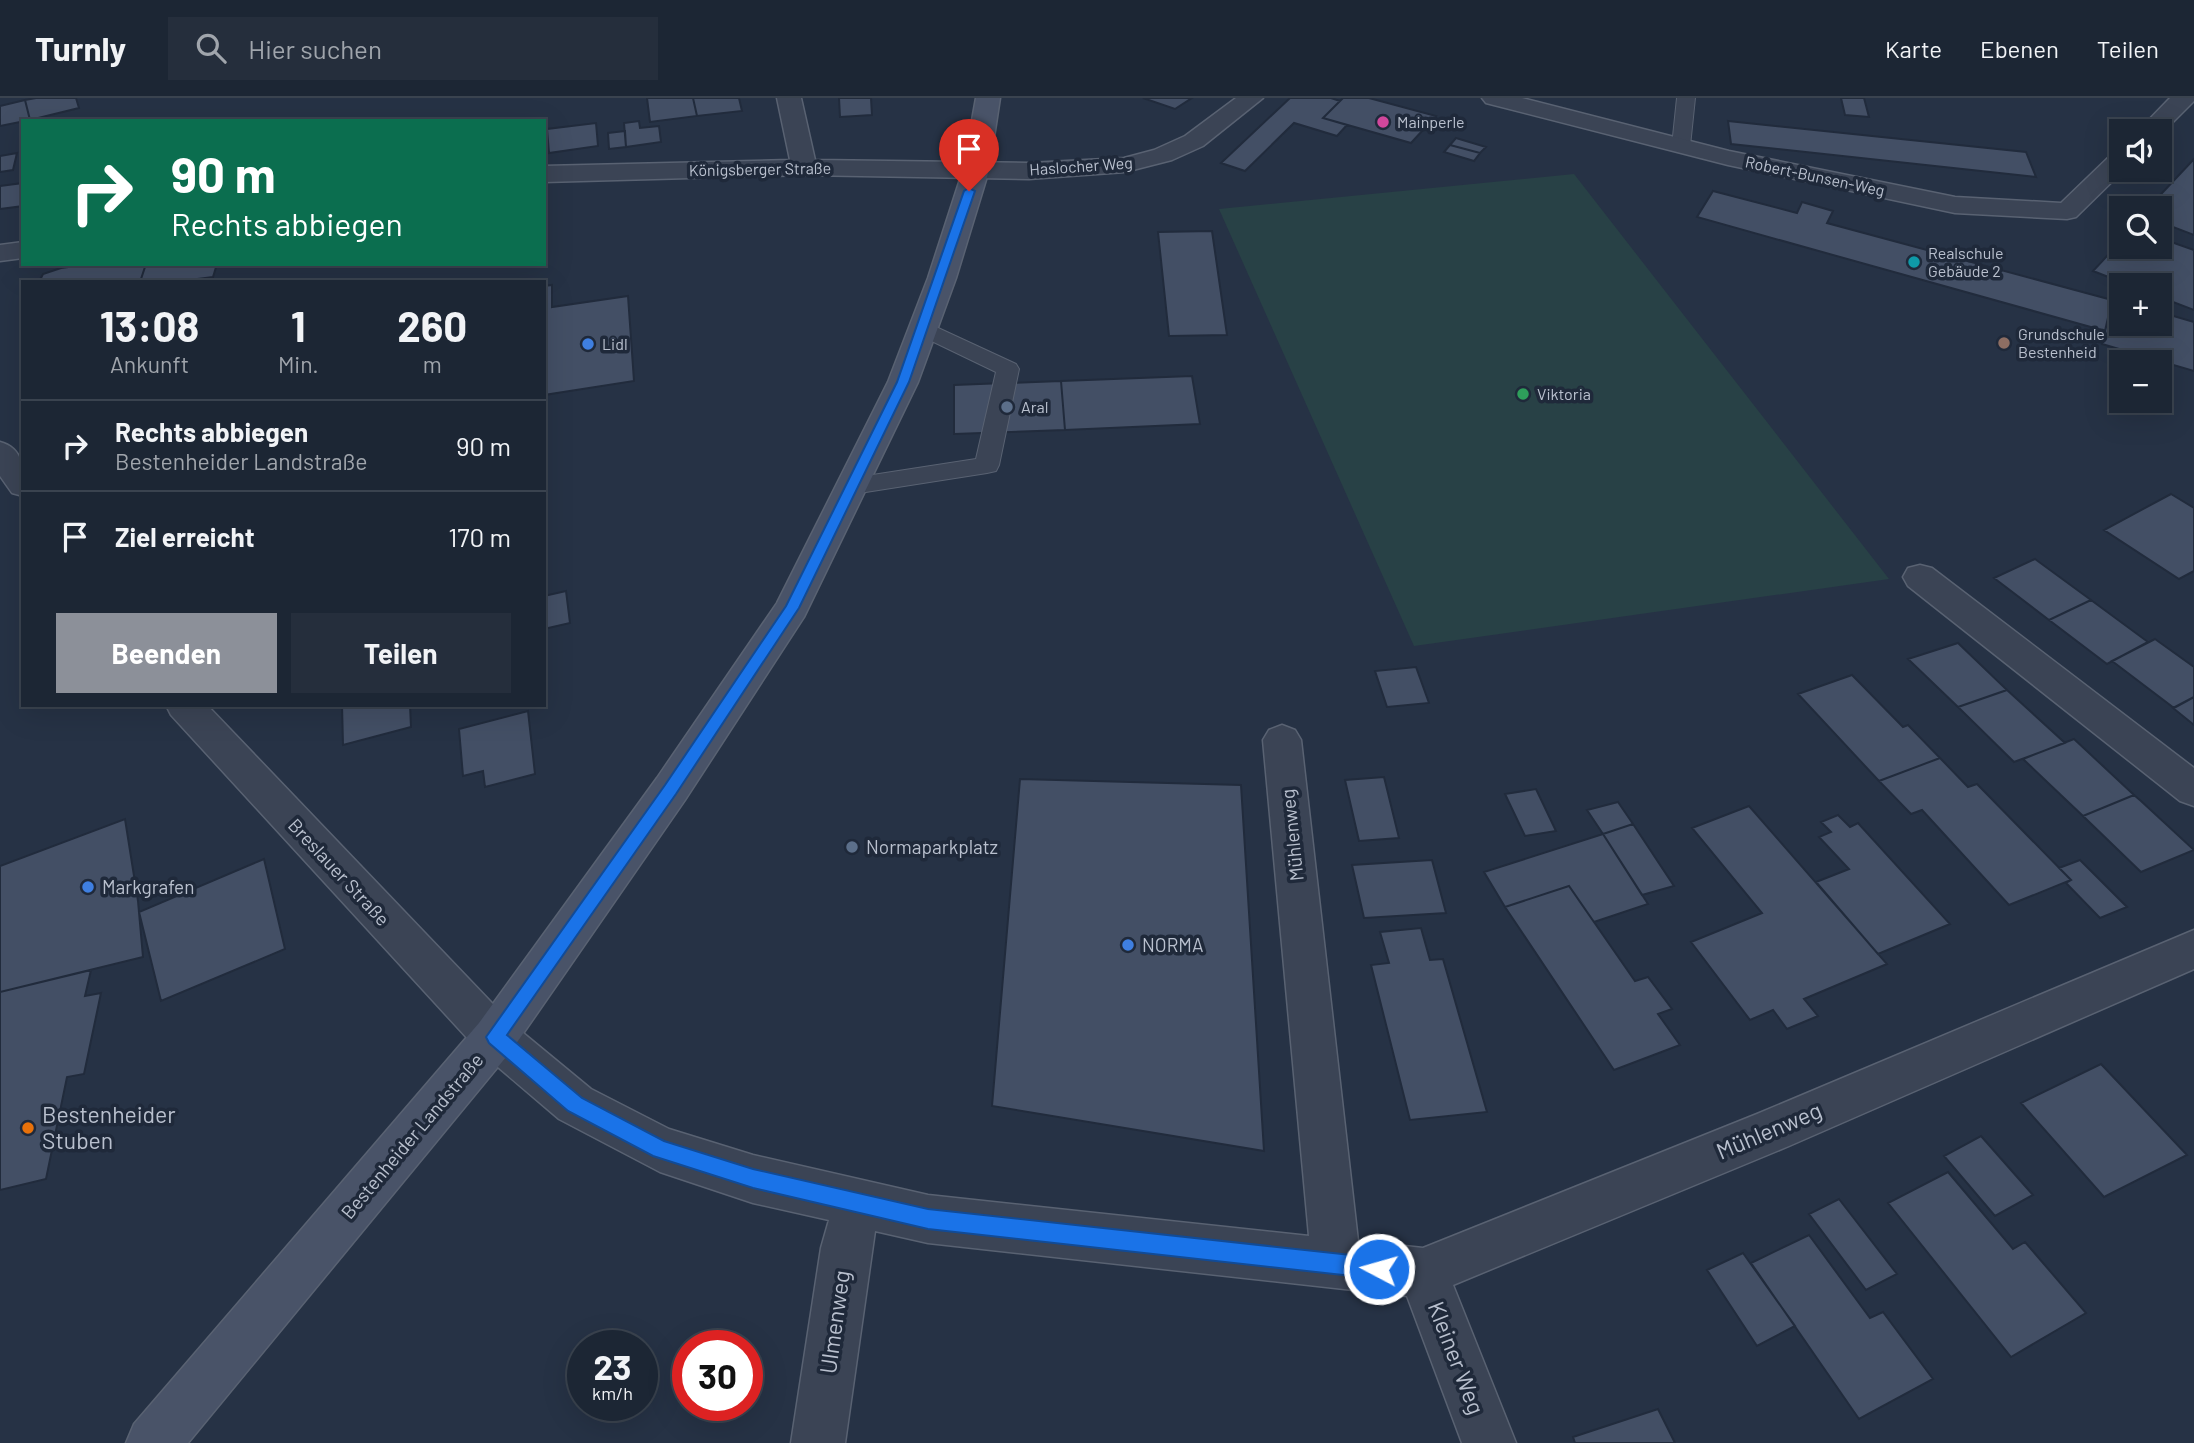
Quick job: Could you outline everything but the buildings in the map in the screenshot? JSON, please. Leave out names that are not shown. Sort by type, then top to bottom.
[{"type":"main road","name":"Bestenheider Landstraße","points":[[153,1443],[495,1037],[671,789],[792,608],[903,382],[976,170],[988,98]]},
{"type":"street","points":[[789,98],[804,167]]},
{"type":"street","name":"Haslocher Weg","points":[[976,170],[1080,170],[1132,164],[1163,155],[1194,141],[1251,98]]},
{"type":"street","name":"Robert-Bunsen-Weg","points":[[1494,98],[1681,146],[1955,205],[2067,211],[2109,171]]},
{"type":"street","points":[[2162,119],[2184,98]]},
{"type":"street","name":"Königsberger Straße","points":[[546,174],[804,167],[976,170]]},
{"type":"street","points":[[0,253],[21,250]]},
{"type":"street","points":[[0,452],[21,482]]},
{"type":"street","points":[[1920,577],[2194,790]]},
{"type":"street","name":"Breslauer Straße","points":[[186,707],[495,1037]]},
{"type":"street","name":"Mühlenweg","points":[[1282,740],[1336,1264]]},
{"type":"street","name":"Mühlenweg","points":[[495,1037],[575,1104],[660,1149],[753,1179],[928,1219],[1423,1273],[1773,1130],[2194,949]]},
{"type":"street","name":"Ulmenweg","points":[[818,1443],[846,1248],[857,1203]]},
{"type":"street","name":"Kleiner Weg","points":[[1423,1273],[1489,1443]]},
{"type":"lane","points":[[1681,146],[1686,98]]},
{"type":"lane","points":[[853,486],[987,466],[1008,369],[923,328]]},
{"type":"green space","name":"Viktoria","points":[[1574,174],[1889,579],[1414,646],[1219,209]]},
{"type":"place","name":"Mainperle","points":[[1383,122]]},
{"type":"place","name":"Realschule Gebäude 2","points":[[1914,262]]},
{"type":"place","name":"Grundschule Bestenheid","points":[[2004,343]]},
{"type":"place","name":"Lidl","points":[[588,344]]},
{"type":"place","name":"Viktoria","points":[[1523,394]]},
{"type":"place","name":"Aral","points":[[1007,407]]},
{"type":"place","name":"Normaparkplatz","points":[[852,847]]},
{"type":"place","name":"Markgrafen","points":[[88,887]]},
{"type":"place","name":"NORMA","points":[[1128,945]]},
{"type":"place","name":"Bestenheider Stuben","points":[[28,1128]]},
{"type":"route","points":[[969,191],[942,278],[903,382],[792,608],[671,789],[495,1037],[575,1104],[660,1149],[753,1179],[928,1219],[1379,1269]]}]
